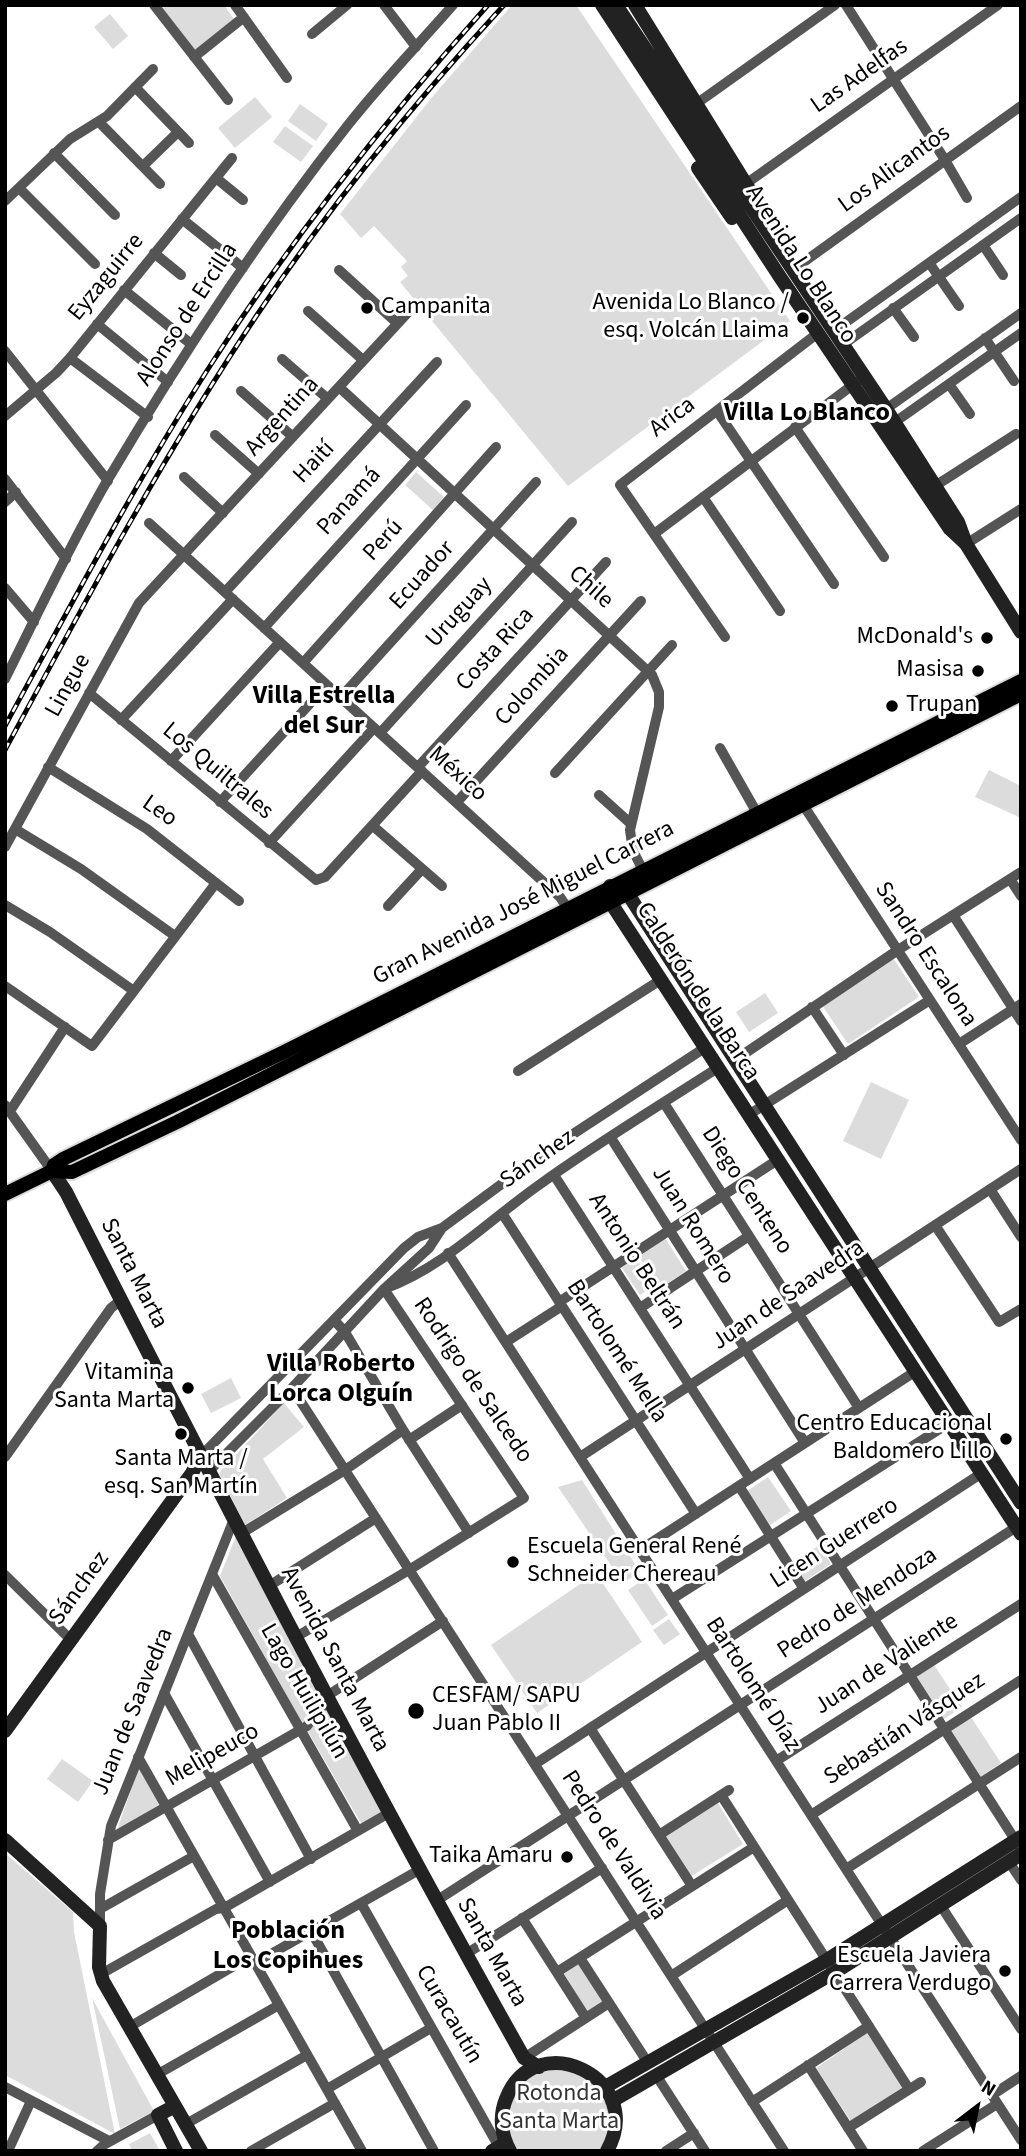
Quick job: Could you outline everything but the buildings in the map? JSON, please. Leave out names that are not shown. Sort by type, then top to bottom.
[{"type":"main road","name":"Gran Avenida José Miguel Carrera","points":[[52,1171],[54,1165],[63,1159],[284,1052],[610,886],[646,876],[799,799],[1021,681]]},
{"type":"main road","name":"Gran Avenida José Miguel Carrera","points":[[5,1194],[52,1171],[72,1172],[154,1133],[628,894],[646,876],[757,813],[799,799],[1021,694]]},
{"type":"street","points":[[154,5],[228,100]]},
{"type":"street","points":[[235,5],[287,78]]},
{"type":"street","points":[[312,34],[348,5]]},
{"type":"street","points":[[384,5],[416,47]]},
{"type":"street","name":"Alonso de Ercilla","points":[[5,679],[107,481],[191,344],[347,126],[453,5]]},
{"type":"street","points":[[593,5],[719,201],[747,236],[764,251]]},
{"type":"street","name":"Avenida Lo Blanco","points":[[602,5],[686,112],[764,251],[818,333],[886,408],[962,530],[966,544]]},
{"type":"street","name":"Avenida Lo Blanco","points":[[615,5],[835,330],[844,344],[858,380],[950,529],[966,544],[1021,632]]},
{"type":"street","points":[[635,5],[686,112],[747,183],[776,242]]},
{"type":"street","points":[[686,112],[835,5]]},
{"type":"street","points":[[846,5],[967,198]]},
{"type":"street","name":"Las Adelfas","points":[[747,183],[998,5]]},
{"type":"street","points":[[194,57],[244,17]]},
{"type":"street","points":[[5,201],[70,138],[99,122],[153,69]]},
{"type":"street","points":[[135,87],[189,143]]},
{"type":"street","name":"Los Alicantos","points":[[794,269],[1021,106]]},
{"type":"street","points":[[99,122],[160,184]]},
{"type":"street","points":[[143,166],[178,132]]},
{"type":"street","points":[[54,153],[115,215]]},
{"type":"street","name":"Eyzaguirre","points":[[5,416],[70,358],[232,158]]},
{"type":"street","points":[[216,178],[243,200]]},
{"type":"street","points":[[19,188],[95,264]]},
{"type":"street","points":[[835,330],[1019,201]]},
{"type":"street","points":[[844,344],[1021,218]]},
{"type":"street","points":[[182,219],[243,268]]},
{"type":"street","points":[[983,245],[1003,275]]},
{"type":"street","points":[[154,253],[181,275]]},
{"type":"street","points":[[930,264],[959,306]]},
{"type":"street","points":[[339,270],[397,323]]},
{"type":"street","points":[[124,289],[191,344]]},
{"type":"street","name":"Argentina","points":[[185,555],[412,308]]},
{"type":"street","points":[[894,308],[914,337]]},
{"type":"street","points":[[309,311],[363,360]]},
{"type":"street","points":[[886,408],[1021,313]]},
{"type":"street","points":[[97,324],[168,382]]},
{"type":"street","name":"Arica","points":[[654,534],[620,485],[818,333]]},
{"type":"street","points":[[895,422],[1021,333]]},
{"type":"street","points":[[985,338],[1014,381]]},
{"type":"street","points":[[5,351],[107,481]]},
{"type":"street","points":[[70,358],[148,417]]},
{"type":"street","points":[[282,359],[328,399]]},
{"type":"street","name":"Haití","points":[[121,720],[379,424],[437,362]]},
{"type":"street","points":[[725,637],[654,534],[858,380]]},
{"type":"street","points":[[949,384],[970,414]]},
{"type":"street","name":"Chile","points":[[339,387],[609,634],[648,671],[657,685],[659,707],[630,823],[631,845],[646,876]]},
{"type":"street","points":[[241,391],[293,437]]},
{"type":"street","name":"Panamá","points":[[264,628],[466,405]]},
{"type":"street","points":[[717,411],[834,584]]},
{"type":"street","points":[[795,427],[884,557]]},
{"type":"street","points":[[215,435],[259,474]]},
{"type":"street","points":[[935,486],[1016,435]]},
{"type":"street","name":"Perú","points":[[303,663],[496,447]]},
{"type":"street","points":[[184,477],[223,513]]},
{"type":"street","points":[[5,479],[66,559]]},
{"type":"street","name":"Ecuador","points":[[341,698],[536,482]]},
{"type":"street","points":[[5,502],[16,492]]},
{"type":"street","points":[[704,497],[780,611]]},
{"type":"street","points":[[966,544],[1021,509]]},
{"type":"street","name":"Uruguay","points":[[269,843],[572,522]]},
{"type":"street","name":"México","points":[[149,523],[560,897],[574,921]]},
{"type":"street","name":"Lingue","points":[[5,847],[139,603],[185,555]]},
{"type":"street","name":"Costa Rica","points":[[318,880],[325,877],[373,826],[420,769],[606,562]]},
{"type":"street","points":[[5,588],[34,622]]},
{"type":"street","name":"Colombia","points":[[457,802],[641,601]]},
{"type":"street","points":[[171,761],[280,642]]},
{"type":"street","points":[[555,773],[672,645]]},
{"type":"street","points":[[219,802],[327,685]]},
{"type":"street","name":"Los Quiltrales","points":[[89,693],[269,843],[318,880]]},
{"type":"street","points":[[720,748],[757,813]]},
{"type":"street","name":"Leo","points":[[48,767],[147,829],[239,901]]},
{"type":"street","points":[[600,795],[630,823]]},
{"type":"street","name":"Sandro Escalona","points":[[799,799],[1021,1140]]},
{"type":"street","points":[[373,826],[442,886]]},
{"type":"street","points":[[15,829],[81,869],[175,936]]},
{"type":"street","points":[[388,906],[422,869]]},
{"type":"street","points":[[735,1060],[898,950],[1021,872]]},
{"type":"street","points":[[1010,879],[1021,896]]},
{"type":"street","points":[[5,986],[92,1046],[216,883]]},
{"type":"street","name":"Calderón de la Barca","points":[[1019,1528],[611,903],[610,886],[628,894],[1021,1503]]},
{"type":"street","points":[[5,905],[59,938],[134,991]]},
{"type":"street","points":[[953,915],[1017,1006],[1021,1021]]},
{"type":"street","points":[[518,1071],[662,979]]},
{"type":"street","points":[[750,1114],[930,1000]]},
{"type":"street","points":[[959,1044],[1017,1006]]},
{"type":"street","points":[[812,1007],[844,1055]]},
{"type":"street","points":[[7,1108],[65,1027]]},
{"type":"street","name":"Sánchez","points":[[5,1731],[192,1473],[201,1456],[404,1248],[418,1237],[442,1228],[541,1155],[706,1046]]},
{"type":"street","name":"Sánchez","points":[[384,1289],[414,1277],[554,1175],[719,1067]]},
{"type":"street","name":"Diego Centeno","points":[[664,1103],[859,1408]]},
{"type":"street","name":"Santa Marta","points":[[7,1108],[66,1192],[209,1471]]},
{"type":"street","name":"Juan Romero","points":[[611,1138],[805,1443]]},
{"type":"street","points":[[506,1342],[613,1266],[779,1159]]},
{"type":"street","name":"Juan de Saavedra","points":[[580,1457],[1021,1169]]},
{"type":"street","name":"Antonio Beltrán","points":[[554,1175],[750,1479]]},
{"type":"street","points":[[990,1189],[1021,1237]]},
{"type":"street","name":"Bartolomé Mella","points":[[502,1213],[696,1514]]},
{"type":"street","points":[[935,1224],[999,1322],[1021,1309]]},
{"type":"street","name":"Sánchez","points":[[209,1471],[292,1388],[384,1289],[429,1248],[442,1228]]},
{"type":"street","points":[[640,1308],[749,1236]]},
{"type":"street","name":"Bartolomé Díaz","points":[[448,1253],[1021,2140]]},
{"type":"street","name":"Rodrigo de Salcedo","points":[[384,1289],[524,1498],[469,1533]]},
{"type":"street","points":[[5,1457],[111,1308],[121,1300]]},
{"type":"street","points":[[296,1637],[469,1533],[345,1332],[334,1320]]},
{"type":"street","points":[[640,1550],[916,1371]]},
{"type":"street","name":"Pedro de Valdivia","points":[[292,1388],[784,2151]]},
{"type":"street","points":[[410,1440],[462,1405]]},
{"type":"street","points":[[672,1600],[950,1423]]},
{"type":"street","points":[[242,1533],[345,1470],[403,1430]]},
{"type":"street","points":[[774,1463],[979,1783],[1017,1848],[1021,1880]]},
{"type":"street","points":[[192,1473],[209,1471]]},
{"type":"street","name":"Avenida Santa Marta","points":[[209,1471],[419,1870]]},
{"type":"street","name":"Licen Guerrero","points":[[535,1764],[982,1473]]},
{"type":"street","points":[[739,1486],[804,1589]]},
{"type":"street","points":[[269,1586],[376,1518]]},
{"type":"street","name":"Juan de Saavedra","points":[[100,1926],[108,1840],[138,1757],[234,1519]]},
{"type":"street","name":"Pedro de Mendoza","points":[[436,1901],[1019,1528]]},
{"type":"street","name":"Lago Huilipilún","points":[[212,1574],[358,1831]]},
{"type":"street","points":[[5,1575],[71,1640]]},
{"type":"street","name":"Juan de Valiente","points":[[776,1761],[1021,1604]]},
{"type":"street","points":[[327,1696],[443,1621]]},
{"type":"street","points":[[188,1634],[311,1859]]},
{"type":"street","name":"Sebastián Vásquez","points":[[811,1815],[1021,1681]]},
{"type":"street","points":[[164,1693],[270,1882]]},
{"type":"street","name":"Melipeuco","points":[[108,1840],[307,1726],[326,1702],[327,1696]]},
{"type":"street","points":[[590,1728],[692,1886]]},
{"type":"street","points":[[138,1757],[362,2151]]},
{"type":"street","points":[[846,1869],[1021,1757]]},
{"type":"street","points":[[659,1835],[725,1793],[754,1847],[909,2089]]},
{"type":"street","points":[[101,1975],[389,1813]]},
{"type":"street","points":[[5,1840],[100,1926],[101,1975],[201,2151]]},
{"type":"street","points":[[557,1972],[754,1847]]},
{"type":"street","points":[[887,1932],[941,1906],[1017,1848]]},
{"type":"street","points":[[609,2094],[831,1966],[1017,1848]]},
{"type":"street","points":[[100,1909],[194,1856]]},
{"type":"street","points":[[466,1954],[602,1868]]},
{"type":"street","points":[[131,2026],[253,1959],[311,1931],[419,1870]]},
{"type":"street","name":"Santa Marta","points":[[419,1870],[524,2058],[539,2067]]},
{"type":"street","points":[[671,1976],[788,1900]]},
{"type":"street","name":"Curacautín","points":[[361,1903],[502,2148]]},
{"type":"street","points":[[941,1906],[1021,2029]]},
{"type":"street","points":[[522,1918],[586,2018]]},
{"type":"street","points":[[311,1931],[434,2151]]},
{"type":"street","points":[[580,1958],[705,2151]]},
{"type":"street","points":[[502,2148],[501,2122],[504,2101],[522,2076],[524,2058],[609,2003]]},
{"type":"street","points":[[158,2074],[279,2005]]},
{"type":"street","points":[[752,2102],[869,2026]]},
{"type":"street","points":[[327,2089],[431,2028]]},
{"type":"street","points":[[186,2124],[307,2055]]},
{"type":"street","points":[[522,2076],[539,2067],[555,2063],[571,2064],[594,2076],[609,2094],[615,2110],[615,2130],[607,2151]]},
{"type":"street","points":[[808,2066],[863,2151]]},
{"type":"street","points":[[923,2151],[1021,2076]]},
{"type":"street","points":[[848,2128],[920,2082]]},
{"type":"street","points":[[5,2087],[86,2130],[110,2146]]},
{"type":"street","points":[[8,2151],[31,2101]]},
{"type":"street","points":[[251,2151],[335,2103]]},
{"type":"street","points":[[86,2130],[96,2151],[110,2146],[175,2106]]},
{"type":"street","points":[[158,2116],[176,2151]]},
{"type":"street","points":[[666,2151],[694,2133]]},
{"type":"green space","points":[[156,5],[224,5],[234,19],[194,51]]},
{"type":"green space","points":[[512,5],[576,5],[790,321],[568,486],[400,282],[408,276],[401,267],[407,261],[374,226],[361,238],[340,214],[433,96]]},
{"type":"green space","points":[[110,14],[128,36],[113,49],[94,27]]},
{"type":"green space","points":[[255,97],[272,117],[235,148],[218,128]]},
{"type":"green space","points":[[300,104],[328,124],[316,141],[288,121]]},
{"type":"green space","points":[[285,126],[313,146],[301,162],[273,142]]},
{"type":"green space","points":[[416,472],[444,497],[433,510],[405,485]]},
{"type":"green space","points":[[989,770],[1021,786],[1021,818],[975,797]]},
{"type":"green space","points":[[893,958],[919,997],[848,1044],[822,1005]]},
{"type":"green space","points":[[765,993],[778,1013],[749,1032],[736,1012]]},
{"type":"green space","points":[[871,1082],[909,1100],[881,1159],[843,1141]]},
{"type":"green space","points":[[665,1238],[686,1271],[660,1288],[638,1256]]},
{"type":"green space","points":[[636,1258],[654,1285],[640,1295],[622,1268]]},
{"type":"green space","points":[[231,1378],[241,1398],[211,1413],[201,1394]]},
{"type":"green space","points":[[284,1403],[304,1427],[263,1459],[287,1498],[245,1525],[219,1473]]},
{"type":"green space","points":[[768,1477],[791,1511],[770,1525],[747,1491]]},
{"type":"green space","points":[[582,1480],[640,1572],[623,1583],[558,1487]]},
{"type":"green space","points":[[236,1536],[325,1697],[306,1723],[302,1723],[220,1576]]},
{"type":"green space","points":[[819,1545],[831,1564],[805,1581],[793,1563]]},
{"type":"green space","points":[[596,1573],[642,1642],[537,1713],[491,1645]]},
{"type":"green space","points":[[644,1579],[668,1615],[652,1626],[628,1590]]},
{"type":"green space","points":[[669,1619],[680,1634],[664,1645],[653,1630]]},
{"type":"green space","points":[[934,1665],[962,1707],[941,1721],[913,1679]]},
{"type":"green space","points":[[327,1709],[382,1814],[362,1825],[307,1730]]},
{"type":"green space","points":[[971,1717],[1001,1763],[980,1777],[950,1730]]},
{"type":"green space","points":[[62,1759],[93,1781],[78,1802],[47,1779]]},
{"type":"green space","points":[[139,1766],[160,1804],[117,1830]]},
{"type":"green space","points":[[718,1803],[743,1844],[690,1877],[664,1837]]},
{"type":"green space","points":[[5,1853],[73,1912],[74,1932],[115,2134],[5,2075]]},
{"type":"green space","points":[[579,1964],[606,2004],[589,2014],[564,1974]]},
{"type":"green space","points":[[92,1998],[154,2111],[120,2129]]},
{"type":"green space","points":[[867,2033],[904,2089],[852,2123],[816,2068]]},
{"type":"green space","name":"Rotonda Santa Marta","points":[[562,2068],[596,2083],[612,2117],[603,2151],[515,2151],[506,2120],[513,2093],[534,2074]]},
{"type":"green space","points":[[150,2133],[160,2151],[132,2151],[129,2144]]},
{"type":"railway","points":[[5,726],[130,499],[182,410],[241,318],[342,180],[488,5]]},
{"type":"railway","points":[[5,750],[157,475],[257,315],[374,156],[504,5]]},
{"type":"place","name":"Campanita","points":[[367,308]]},
{"type":"place","name":"Avenida Lo Blanco / esq. Volcán Llaima","points":[[803,318]]},
{"type":"place","name":"McDonald's","points":[[987,638]]},
{"type":"place","name":"Masisa","points":[[978,671]]},
{"type":"place","name":"Trupan","points":[[892,706]]},
{"type":"place","name":"Vitamina Santa Marta","points":[[188,1388]]},
{"type":"place","name":"Santa Marta / esq. San Martín","points":[[181,1434]]},
{"type":"place","name":"Centro Educacional Baldomero Lillo","points":[[1006,1439]]},
{"type":"place","name":"Escuela General René Schneider Chereau","points":[[513,1562]]},
{"type":"place","name":"CESFAM/ SAPU Juan Pablo II","points":[[416,1711]]},
{"type":"place","name":"Taika Amaru","points":[[567,1857]]},
{"type":"place","name":"Escuela Javiera Carrera Verdugo","points":[[1005,1971]]},
{"type":"district","name":"Villa Lo Blanco","points":[[807,414]]},
{"type":"district","name":"Villa Estrella del Sur","points":[[324,712]]},
{"type":"district","name":"Villa Roberto Lorca Olguín","points":[[341,1380]]},
{"type":"district","name":"Población Los Copihues","points":[[288,1947]]}]
